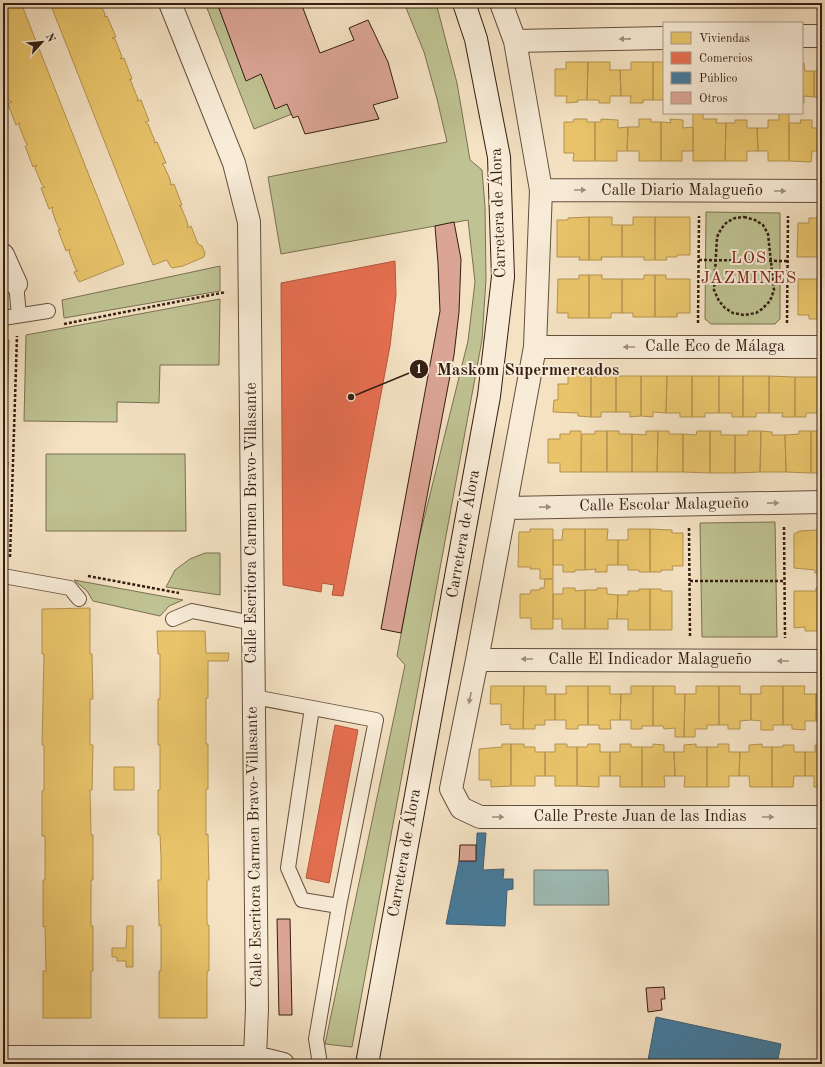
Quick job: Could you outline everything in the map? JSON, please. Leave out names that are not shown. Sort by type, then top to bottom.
[{"type":"street","name":"Calle Escritora Carmen Bravo-Villasante","points":[[170,3],[234,163],[249,222],[251,284],[254,697],[255,1057]]},
{"type":"street","name":"Carretera de Álora","points":[[367,1064],[489,396],[503,277],[499,157],[476,39],[464,3]]},
{"type":"street","points":[[477,660],[535,347],[541,190],[515,41],[501,3]]},
{"type":"street","points":[[803,36],[822,36]]},
{"type":"street","points":[[515,41],[663,38]]},
{"type":"street","name":"Calle Diario Malagueño","points":[[541,190],[822,191]]},
{"type":"street","points":[[3,255],[16,284]]},
{"type":"street","name":"Calle Eco de Málaga","points":[[535,347],[822,347]]},
{"type":"street","name":"Calle Escolar Malagueño","points":[[506,508],[822,502]]},
{"type":"street","name":"Calle El Indicador Malagueño","points":[[477,660],[822,661]]},
{"type":"street","name":"Calle Preste Juan de las Indias","points":[[477,660],[451,789],[461,808],[480,817],[822,817]]},
{"type":"street","points":[[3,1042],[3,1057],[255,1057],[283,1064]]},
{"type":"lane","points":[[16,284],[19,316]]},
{"type":"lane","points":[[3,318],[48,311]]},
{"type":"lane","points":[[3,576],[70,588],[79,599]]},
{"type":"lane","points":[[173,619],[192,611],[253,623]]},
{"type":"lane","points":[[254,697],[376,720],[339,906],[316,1039],[320,1064]]},
{"type":"lane","points":[[312,708],[288,868],[302,900],[339,906]]},
{"type":"path","points":[[698,347],[700,191]]},
{"type":"path","points":[[786,347],[788,191]]},
{"type":"path","points":[[744,217],[763,225],[768,234],[771,260],[774,290],[770,301],[756,313],[744,315],[733,313],[725,308],[719,301],[714,290],[717,237],[721,228],[731,220],[744,217]]},
{"type":"path","points":[[699,260],[788,261]]},
{"type":"path","points":[[56,325],[220,295],[251,284]]},
{"type":"path","points":[[10,561],[19,316]]},
{"type":"path","points":[[784,502],[785,644]]},
{"type":"path","points":[[689,504],[690,644]]},
{"type":"path","points":[[88,576],[181,593]]},
{"type":"path","points":[[690,581],[784,581]]},
{"type":"green space","points":[[205,3],[217,3],[246,80],[261,74],[275,108],[287,104],[292,114],[254,129]]},
{"type":"green space","points":[[404,3],[436,3],[457,83],[470,160],[482,170],[485,207],[486,279],[482,340],[352,1047],[325,1044],[405,665],[397,656],[418,543],[468,341],[475,282],[468,220],[281,254],[268,177],[447,142],[424,52]]},
{"type":"green space","points":[[706,212],[780,213],[780,319],[775,324],[711,324],[705,319]]},
{"type":"green space","points":[[220,266],[220,291],[64,318],[62,300]]},
{"type":"green space","points":[[220,299],[219,365],[160,365],[159,403],[117,402],[117,422],[24,421],[26,335]]},
{"type":"green space","points":[[9,340],[6,449],[3,449],[3,341]]},
{"type":"green space","points":[[46,454],[185,454],[186,531],[46,531]]},
{"type":"green space","points":[[775,522],[777,637],[702,637],[700,523]]},
{"type":"green space","points":[[205,553],[220,553],[220,595],[166,587],[175,570],[190,559]]},
{"type":"green space","points":[[74,580],[183,600],[169,606],[160,616],[93,601],[87,591]]},
{"type":"water","points":[[534,870],[608,870],[609,905],[534,905]]},
{"type":"building: Viviendas","points":[[3,3],[21,3],[124,264],[79,282],[74,272],[78,271],[76,270],[69,252],[70,249],[66,251],[58,230],[61,229],[56,222],[52,210],[53,207],[49,209],[41,188],[45,187],[42,185],[35,168],[37,165],[33,167],[25,146],[28,144],[26,143],[19,126],[20,123],[16,125],[8,104],[12,102],[9,101],[3,86]]},
{"type":"building: Viviendas","points":[[50,3],[100,3],[105,14],[104,17],[107,16],[116,37],[112,38],[115,39],[119,49],[122,57],[120,59],[124,58],[132,79],[129,80],[131,81],[138,99],[137,101],[141,100],[149,121],[145,122],[148,124],[155,141],[154,143],[157,142],[166,163],[162,164],[169,177],[171,183],[170,185],[174,184],[182,205],[179,206],[181,207],[188,225],[187,228],[191,226],[198,244],[202,246],[205,253],[204,257],[183,266],[172,268],[167,260],[153,265]]},
{"type":"building: Viviendas","points":[[566,62],[588,62],[587,100],[577,100],[578,102],[566,103],[567,96],[555,96],[555,69],[566,69]]},
{"type":"building: Viviendas","points":[[588,62],[610,62],[610,70],[620,70],[621,96],[610,96],[610,103],[599,103],[599,100],[587,100]]},
{"type":"building: Viviendas","points":[[631,62],[653,62],[653,100],[643,100],[643,103],[630,103],[631,96],[621,96],[620,70],[631,70]]},
{"type":"building: Viviendas","points":[[653,62],[663,62],[663,100],[653,100]]},
{"type":"building: Viviendas","points":[[803,63],[805,71],[814,71],[814,97],[804,96],[804,103]]},
{"type":"building: Viviendas","points":[[814,71],[822,71],[822,97],[814,97]]},
{"type":"building: Viviendas","points":[[693,114],[703,114],[703,119],[717,119],[716,123],[726,123],[725,161],[693,161]]},
{"type":"building: Viviendas","points":[[779,114],[789,114],[789,161],[768,161],[768,151],[758,151],[757,128],[768,128],[768,120],[779,120]]},
{"type":"building: Viviendas","points":[[574,119],[587,119],[587,122],[595,122],[595,161],[573,161],[574,153],[564,153],[564,122],[573,122]]},
{"type":"building: Viviendas","points":[[601,119],[618,120],[618,128],[628,127],[627,151],[617,151],[617,161],[595,161],[595,122],[601,122]]},
{"type":"building: Viviendas","points":[[639,119],[651,119],[651,122],[661,122],[661,161],[639,161],[639,151],[627,151],[628,127],[639,127]]},
{"type":"building: Viviendas","points":[[670,119],[683,120],[683,128],[693,127],[693,151],[682,151],[682,161],[661,161],[661,122],[671,123]]},
{"type":"building: Viviendas","points":[[735,120],[747,120],[747,128],[757,128],[758,151],[747,151],[747,161],[725,161],[726,123],[735,123]]},
{"type":"building: Viviendas","points":[[800,120],[812,120],[812,128],[822,128],[822,151],[812,151],[811,162],[789,161],[789,123],[801,123]]},
{"type":"building: Viviendas","points":[[589,217],[589,260],[579,260],[580,257],[557,257],[557,220]]},
{"type":"building: Viviendas","points":[[589,217],[612,217],[612,225],[622,225],[622,257],[601,257],[602,260],[589,260]]},
{"type":"building: Viviendas","points":[[633,217],[655,217],[655,260],[644,260],[644,257],[622,257],[622,225],[633,225]]},
{"type":"building: Viviendas","points":[[655,217],[690,217],[690,255],[677,255],[677,257],[666,257],[667,260],[655,260]]},
{"type":"building: Viviendas","points":[[809,218],[822,218],[822,260],[820,260],[821,257],[797,257],[798,223],[809,223]]},
{"type":"building: Viviendas","points":[[579,275],[589,275],[589,318],[568,318],[568,313],[557,313],[558,279],[579,279]]},
{"type":"building: Viviendas","points":[[589,275],[602,275],[602,279],[622,279],[622,313],[611,313],[611,318],[589,318]]},
{"type":"building: Viviendas","points":[[644,275],[655,275],[655,317],[633,317],[633,313],[622,313],[622,279],[644,279]]},
{"type":"building: Viviendas","points":[[655,275],[666,275],[666,279],[690,279],[690,313],[677,313],[677,317],[655,317]]},
{"type":"building: Viviendas","points":[[820,275],[822,275],[822,319],[809,319],[809,315],[798,315],[798,279],[820,279]]},
{"type":"building: Viviendas","points":[[568,373],[591,373],[591,417],[578,416],[578,413],[553,412],[554,400],[558,400],[558,384],[568,384]]},
{"type":"building: Viviendas","points":[[591,376],[616,376],[616,412],[601,412],[601,417],[591,417]]},
{"type":"building: Viviendas","points":[[616,376],[641,376],[641,416],[630,417],[630,412],[616,412]]},
{"type":"building: Viviendas","points":[[641,376],[667,376],[666,413],[653,412],[653,417],[641,416]]},
{"type":"building: Viviendas","points":[[667,376],[692,376],[692,417],[680,417],[680,413],[666,413]]},
{"type":"building: Viviendas","points":[[692,376],[719,376],[719,413],[705,413],[705,417],[692,417]]},
{"type":"building: Viviendas","points":[[719,376],[743,376],[743,417],[732,417],[732,413],[719,413]]},
{"type":"building: Viviendas","points":[[743,376],[769,376],[769,413],[756,413],[756,417],[743,417]]},
{"type":"building: Viviendas","points":[[769,376],[795,377],[795,417],[782,417],[783,413],[769,413]]},
{"type":"building: Viviendas","points":[[795,377],[820,377],[820,413],[806,413],[806,417],[795,417]]},
{"type":"building: Viviendas","points":[[820,377],[822,377],[822,413],[820,413]]},
{"type":"building: Viviendas","points":[[570,431],[581,431],[581,472],[560,472],[560,463],[548,463],[548,439],[560,439],[560,434],[570,434]]},
{"type":"building: Viviendas","points":[[595,431],[607,431],[607,472],[581,472],[582,434],[595,434]]},
{"type":"building: Viviendas","points":[[607,431],[619,431],[619,434],[632,434],[632,472],[607,472]]},
{"type":"building: Viviendas","points":[[646,431],[658,431],[657,472],[632,472],[632,434],[646,435]]},
{"type":"building: Viviendas","points":[[658,431],[669,431],[669,434],[683,434],[683,472],[657,472]]},
{"type":"building: Viviendas","points":[[697,431],[710,431],[710,473],[683,472],[683,434],[696,435]]},
{"type":"building: Viviendas","points":[[710,431],[721,431],[721,435],[735,435],[735,473],[710,473]]},
{"type":"building: Viviendas","points":[[748,431],[761,431],[760,472],[735,473],[735,435],[748,435]]},
{"type":"building: Viviendas","points":[[761,431],[772,432],[772,435],[785,435],[786,472],[760,472]]},
{"type":"building: Viviendas","points":[[799,431],[811,431],[811,473],[786,472],[785,435],[799,434]]},
{"type":"building: Viviendas","points":[[811,431],[822,431],[822,473],[811,473]]},
{"type":"building: Viviendas","points":[[530,529],[553,529],[553,579],[540,579],[540,569],[518,567],[519,532],[530,532]]},
{"type":"building: Viviendas","points":[[563,529],[585,529],[585,570],[563,572],[563,565],[553,565],[553,540],[562,540]]},
{"type":"building: Viviendas","points":[[585,529],[608,529],[607,540],[618,540],[618,565],[607,565],[607,572],[595,572],[596,569],[585,570]]},
{"type":"building: Viviendas","points":[[628,529],[650,529],[650,572],[628,570],[628,565],[618,565],[618,540],[628,540]]},
{"type":"building: Viviendas","points":[[650,529],[672,530],[672,533],[683,533],[683,566],[672,566],[673,570],[650,572]]},
{"type":"building: Viviendas","points":[[822,530],[822,573],[815,573],[815,570],[794,568],[794,534],[800,531]]},
{"type":"building: Viviendas","points":[[545,579],[553,579],[553,629],[531,629],[531,618],[520,618],[520,594],[530,594],[531,590],[540,590],[540,588],[544,588]]},
{"type":"building: Viviendas","points":[[563,588],[575,588],[575,591],[585,590],[585,629],[562,629],[562,619],[553,619],[553,594],[563,594]]},
{"type":"building: Viviendas","points":[[597,588],[607,588],[607,594],[618,595],[617,619],[608,619],[608,629],[585,629],[585,590],[597,590]]},
{"type":"building: Viviendas","points":[[816,588],[822,588],[822,631],[805,631],[805,627],[794,628],[794,591],[816,591]]},
{"type":"building: Viviendas","points":[[639,589],[650,589],[650,630],[628,630],[628,619],[617,619],[618,595],[628,595],[628,591],[639,591]]},
{"type":"building: Viviendas","points":[[650,589],[672,591],[672,630],[650,630]]},
{"type":"building: Viviendas","points":[[90,608],[90,654],[92,654],[93,699],[90,699],[90,745],[93,745],[92,790],[90,790],[91,835],[93,835],[93,880],[91,880],[93,971],[91,971],[91,1018],[43,1018],[43,971],[46,971],[45,926],[43,927],[45,836],[42,836],[42,791],[44,790],[44,745],[42,745],[44,654],[42,654],[42,609]]},
{"type":"building: Viviendas","points":[[157,631],[205,631],[206,653],[229,653],[228,661],[208,661],[208,698],[206,698],[208,789],[206,789],[206,835],[208,834],[209,880],[207,880],[209,971],[207,971],[207,1018],[159,1018],[161,925],[159,926],[158,880],[161,880],[161,857],[160,835],[158,835],[160,745],[158,745],[158,699],[160,699],[160,654],[158,654]]},
{"type":"building: Viviendas","points":[[491,686],[524,686],[523,729],[510,729],[510,724],[501,725],[501,704],[490,704]]},
{"type":"building: Viviendas","points":[[524,686],[546,686],[546,694],[555,694],[555,720],[545,720],[545,725],[535,725],[535,729],[523,729]]},
{"type":"building: Viviendas","points":[[566,686],[588,686],[588,725],[578,725],[578,729],[566,729],[566,720],[555,720],[555,694],[566,694]]},
{"type":"building: Viviendas","points":[[588,686],[610,686],[610,694],[621,694],[620,720],[610,720],[611,729],[599,729],[599,725],[588,725]]},
{"type":"building: Viviendas","points":[[631,686],[653,686],[653,726],[642,726],[642,729],[631,729],[631,720],[620,720],[621,694],[631,694]]},
{"type":"building: Viviendas","points":[[653,686],[675,686],[675,694],[685,694],[684,737],[675,737],[675,728],[664,729],[663,726],[653,726]]},
{"type":"building: Viviendas","points":[[696,686],[719,686],[719,725],[707,725],[707,729],[695,729],[695,737],[684,737],[685,694],[696,694]]},
{"type":"building: Viviendas","points":[[719,686],[740,686],[740,694],[751,694],[751,720],[740,721],[740,729],[728,729],[728,725],[719,725]]},
{"type":"building: Viviendas","points":[[761,686],[783,686],[783,725],[773,725],[773,730],[761,730],[761,721],[751,720],[751,694],[761,694]]},
{"type":"building: Viviendas","points":[[783,686],[805,686],[804,694],[816,694],[816,721],[805,721],[805,730],[792,729],[792,725],[783,725]]},
{"type":"building: Viviendas","points":[[816,694],[822,694],[822,721],[816,721]]},
{"type":"building: Viviendas","points":[[502,744],[511,744],[511,786],[491,787],[491,780],[479,780],[479,749],[502,747]]},
{"type":"building: Viviendas","points":[[511,744],[524,744],[524,747],[535,747],[535,752],[545,752],[545,776],[535,776],[535,786],[511,786]]},
{"type":"building: Viviendas","points":[[555,744],[567,744],[567,747],[577,747],[577,786],[555,786],[555,776],[545,776],[545,752],[555,752]]},
{"type":"building: Viviendas","points":[[588,744],[600,744],[600,752],[610,752],[610,776],[599,776],[599,787],[577,786],[577,747],[587,747]]},
{"type":"building: Viviendas","points":[[620,744],[631,744],[631,747],[642,747],[642,787],[620,787],[620,776],[610,776],[610,752],[620,752]]},
{"type":"building: Viviendas","points":[[653,744],[664,745],[664,752],[674,752],[675,776],[664,776],[665,787],[642,787],[642,747],[653,747]]},
{"type":"building: Viviendas","points":[[696,744],[696,747],[707,747],[707,787],[684,787],[685,776],[675,776],[674,752],[684,752],[684,745]]},
{"type":"building: Viviendas","points":[[718,744],[729,744],[729,752],[740,752],[739,776],[729,776],[729,787],[707,787],[707,747],[718,747]]},
{"type":"building: Viviendas","points":[[762,744],[762,747],[772,747],[772,787],[750,787],[749,776],[739,776],[740,752],[749,752],[749,745]]},
{"type":"building: Viviendas","points":[[783,745],[794,745],[794,752],[805,752],[805,776],[794,776],[793,787],[772,787],[772,747],[783,747]]},
{"type":"building: Viviendas","points":[[815,745],[822,745],[822,787],[814,787],[814,776],[805,776],[805,752],[815,752]]},
{"type":"building: Viviendas","points":[[114,767],[134,767],[134,790],[114,790]]},
{"type":"building: Viviendas","points":[[127,926],[133,926],[133,967],[126,967],[126,961],[117,961],[117,957],[112,957],[112,948],[126,948]]},
{"type":"building: Comercios","points":[[395,261],[396,295],[390,346],[343,596],[332,595],[334,585],[322,583],[321,592],[283,585],[281,283]]},
{"type":"building: Comercios","points":[[335,725],[358,730],[329,883],[306,878]]},
{"type":"building: Público","points":[[477,833],[486,833],[483,870],[504,869],[503,879],[513,879],[513,889],[507,890],[505,926],[446,924],[459,861],[476,861]]},
{"type":"building: Público","points":[[656,1017],[781,1044],[777,1064],[669,1064],[648,1060]]},
{"type":"building: Otros","points":[[217,3],[301,3],[320,53],[354,40],[349,28],[368,20],[388,62],[398,98],[373,105],[379,119],[305,134],[298,116],[293,118],[287,104],[275,109],[261,74],[246,81]]},
{"type":"building: Otros","points":[[454,222],[461,259],[459,312],[454,355],[401,633],[381,629],[440,311],[435,226]]},
{"type":"building: Otros","points":[[3,462],[8,462],[4,520],[3,520]]},
{"type":"building: Otros","points":[[460,845],[476,845],[476,861],[459,861]]},
{"type":"building: Otros","points":[[277,919],[290,919],[292,1015],[279,1015]]},
{"type":"building: Otros","points":[[664,987],[665,999],[661,999],[662,1010],[648,1012],[646,988]]},
{"type":"place","name":"Maskom Supermercados","points":[[351,397]]},
{"type":"district","name":"LOS JAZMINES","points":[[749,268]]}]
